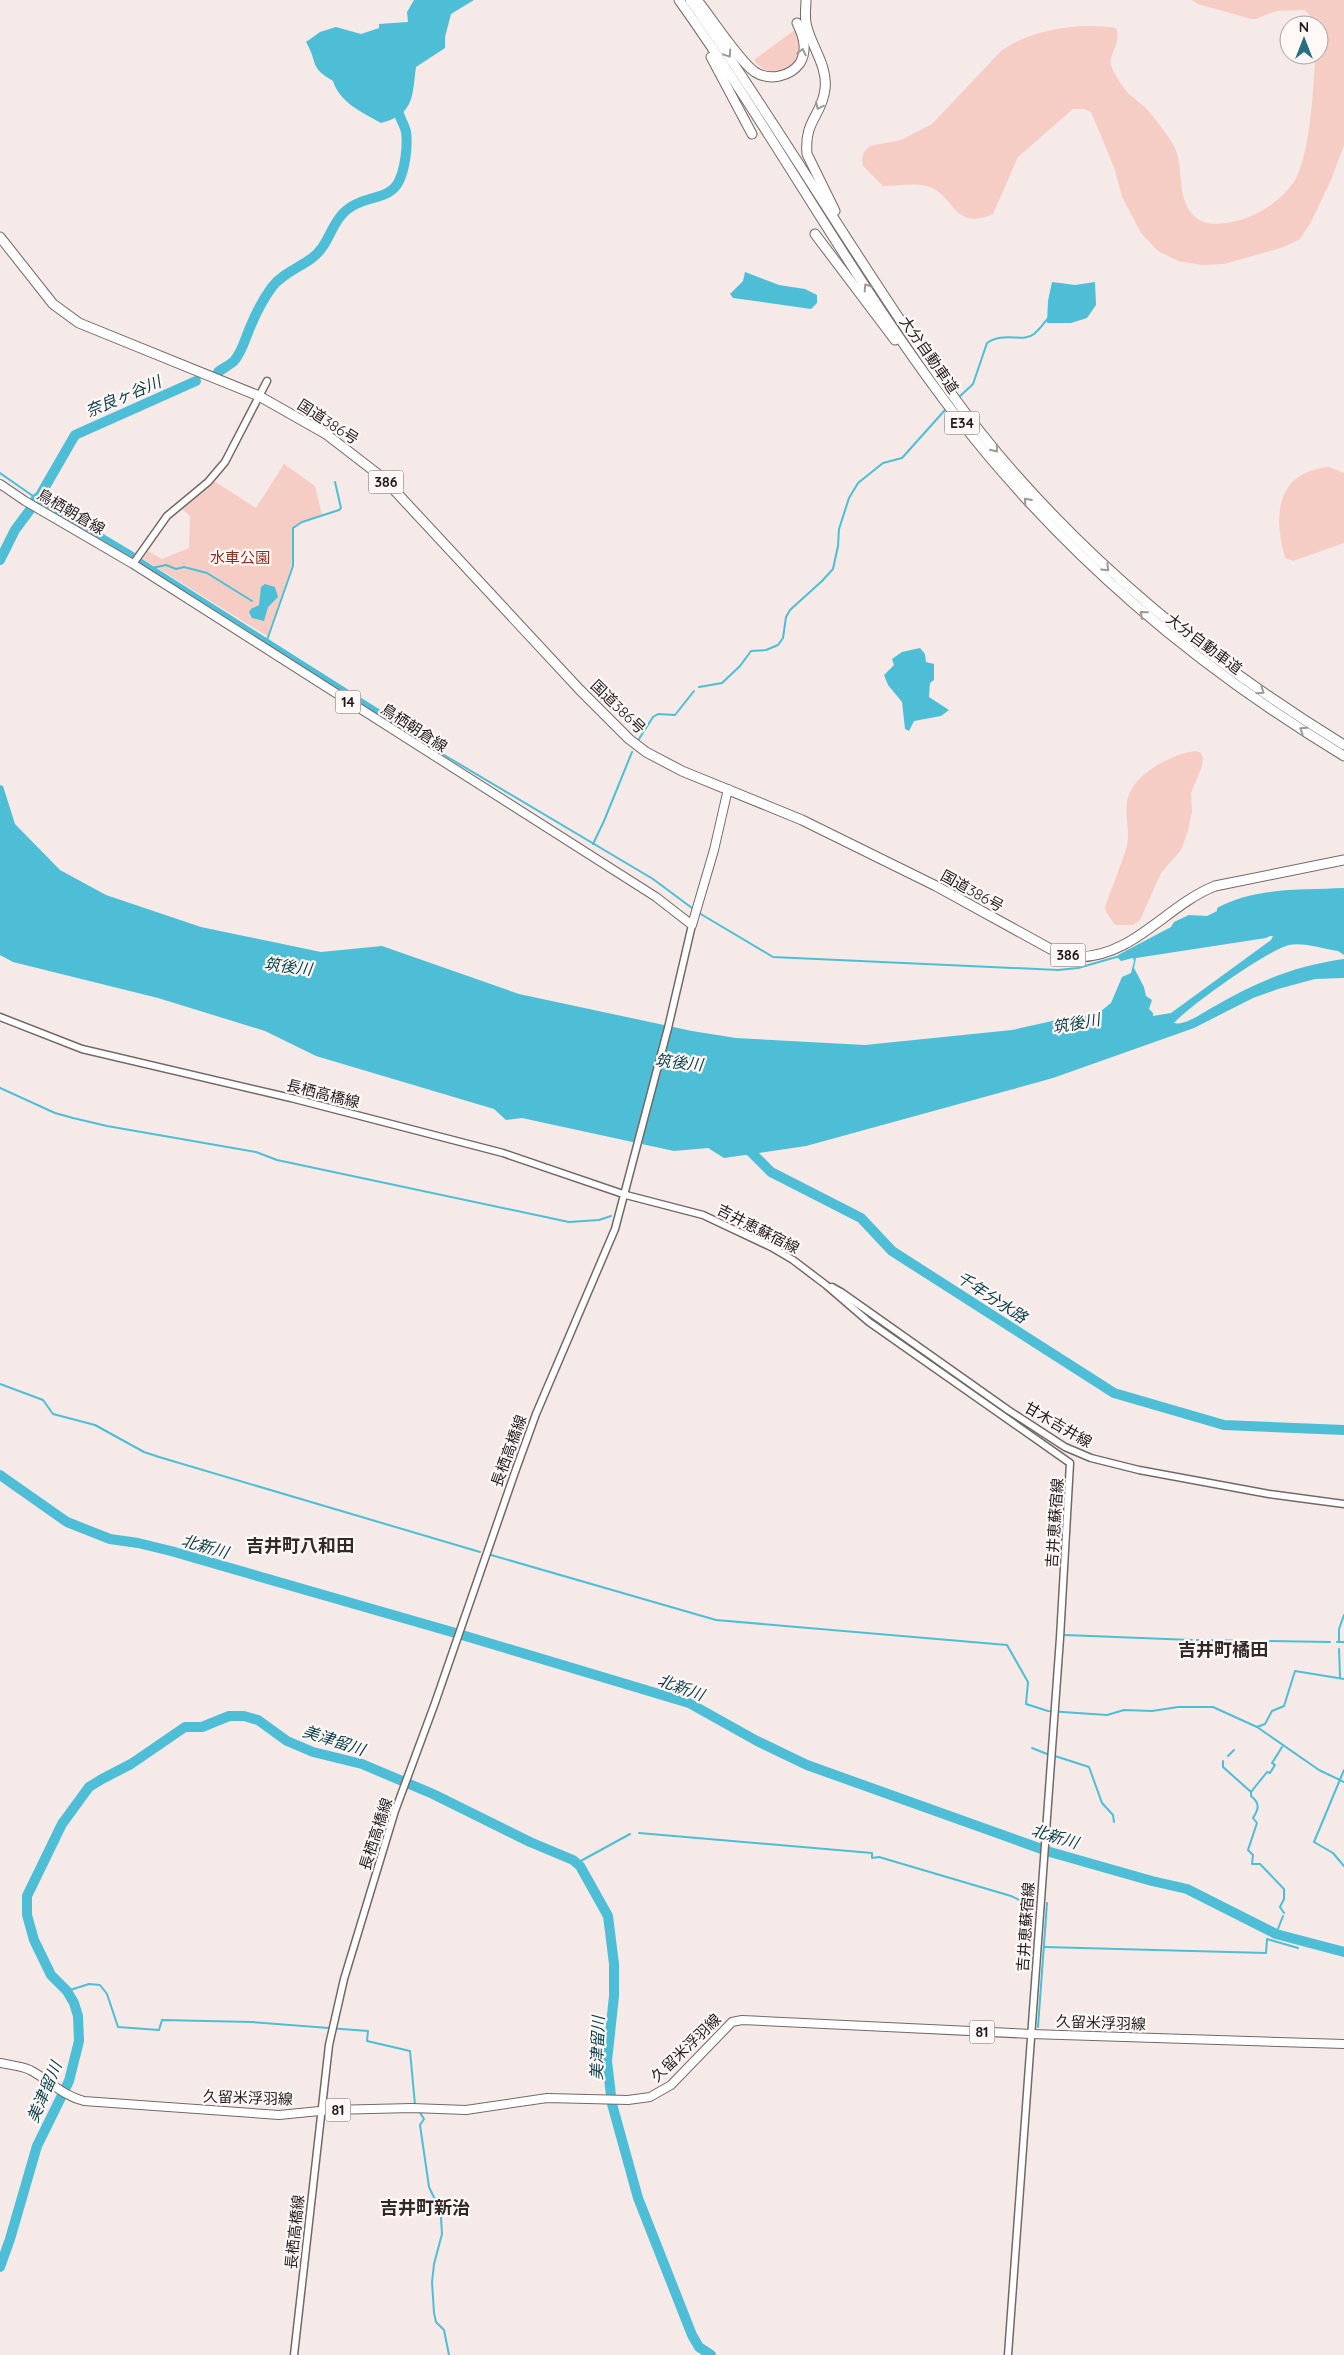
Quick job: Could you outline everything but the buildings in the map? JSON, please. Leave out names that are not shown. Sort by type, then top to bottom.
[{"type":"highway","points":[[677,0],[717,65],[752,134]]},
{"type":"highway","name":"大分自動車道","points":[[677,0],[744,95],[901,340],[956,416],[1044,519],[1140,611],[1226,678],[1344,756]]},
{"type":"highway","name":"大分自動車道","points":[[690,0],[748,85],[907,331],[962,408],[1016,476],[1119,580],[1230,670],[1344,745]]},
{"type":"highway","points":[[697,0],[753,70],[768,77],[785,74],[799,63],[804,46],[797,22]]},
{"type":"highway","points":[[806,0],[806,25],[823,69],[825,88],[820,106],[809,126],[808,154],[820,183],[840,221],[907,331]]},
{"type":"highway","points":[[815,234],[956,416]]},
{"type":"highway","name":"国道386号","points":[[0,238],[53,304],[78,323],[259,396],[326,434],[383,478],[629,739],[662,761],[802,820],[936,886],[1056,952],[1078,957],[1106,952],[1130,943],[1196,893],[1215,886],[1344,860]]},
{"type":"main road","points":[[134,563],[166,516],[204,486],[225,462],[267,381]]},
{"type":"main road","name":"鳥栖朝倉線","points":[[0,484],[25,501],[134,563],[656,897],[692,925]]},
{"type":"main road","points":[[626,1191],[692,925],[714,850],[728,790]]},
{"type":"main road","name":"長栖高橋線","points":[[0,1017],[82,1048],[291,1098],[503,1153],[626,1191],[598,1273],[533,1422],[408,1774],[356,1935],[333,2024],[321,2112],[294,2355]]},
{"type":"main road","name":"吉井恵蘇宿線","points":[[626,1191],[703,1215],[730,1226],[771,1247],[826,1285],[869,1322],[1070,1463],[1060,1638],[1008,2355]]},
{"type":"main road","name":"甘木吉井線","points":[[826,1285],[842,1292],[1008,1410],[1064,1447],[1092,1458],[1139,1470],[1277,1495],[1344,1504]]},
{"type":"main road","name":"久留米浮羽線","points":[[0,2063],[26,2069],[71,2098],[104,2104],[279,2116],[404,2108],[466,2110],[547,2098],[628,2100],[650,2097],[671,2085],[732,2022],[742,2020],[1031,2034],[1344,2044]]},
{"type":"green space","points":[[1192,0],[1344,0],[1344,145],[1331,180],[1310,224],[1300,239],[1284,247],[1224,264],[1202,265],[1178,261],[1158,251],[1141,233],[1122,197],[1115,170],[1091,112],[1084,109],[1073,109],[1018,157],[993,214],[980,218],[963,216],[945,198],[930,187],[912,184],[883,186],[863,166],[864,152],[870,146],[901,140],[932,124],[1001,51],[1013,43],[1041,32],[1056,29],[1102,26],[1116,28],[1117,43],[1111,65],[1118,80],[1131,96],[1146,108],[1175,148],[1180,165],[1184,200],[1194,216],[1203,222],[1220,224],[1245,219],[1254,215],[1271,205],[1285,192],[1296,178],[1301,166],[1308,136],[1315,65],[1329,65],[1329,15],[1309,15],[1305,10],[1276,11],[1256,19],[1251,19],[1198,4]]},
{"type":"green space","points":[[796,29],[800,40],[800,50],[790,67],[782,71],[772,72],[763,69],[754,60]]},
{"type":"green space","name":"水車公園","points":[[284,464],[315,486],[322,515],[302,521],[292,528],[292,566],[267,636],[143,559],[148,551],[162,559],[189,548],[190,516],[182,509],[214,481],[256,508]]},
{"type":"green space","points":[[1329,467],[1344,473],[1344,543],[1293,561],[1285,558],[1279,526],[1283,498],[1289,487],[1298,477],[1311,471]]},
{"type":"green space","points":[[1195,751],[1200,752],[1203,757],[1202,766],[1191,793],[1192,811],[1188,831],[1181,850],[1161,873],[1140,920],[1133,925],[1115,925],[1106,912],[1105,907],[1127,845],[1127,803],[1130,793],[1143,775],[1153,768],[1175,757]]},
{"type":"water","points":[[414,0],[474,0],[451,14],[445,37],[445,48],[416,67],[412,95],[406,109],[400,115],[381,123],[359,111],[346,101],[336,89],[333,81],[317,68],[306,42],[320,32],[336,27],[361,34],[379,28],[379,24],[408,22],[407,12]]},
{"type":"water","points":[[745,272],[779,285],[805,289],[817,295],[817,303],[811,309],[733,298],[730,294],[743,281]]},
{"type":"water","points":[[1052,282],[1075,285],[1095,282],[1096,305],[1087,318],[1071,323],[1047,323],[1048,301]]},
{"type":"water","points":[[35,493],[135,553],[132,558],[30,498]]},
{"type":"water","points":[[142,559],[442,749],[437,755],[139,563]]},
{"type":"water","points":[[265,584],[275,587],[278,597],[268,607],[264,621],[252,618],[249,612],[259,605],[261,587]]},
{"type":"water","points":[[920,648],[925,654],[926,662],[934,664],[934,680],[930,683],[929,697],[949,710],[941,716],[914,721],[909,731],[905,729],[902,702],[888,685],[884,675],[894,665],[892,659],[902,652]]},
{"type":"water","name":"筑後川","points":[[0,785],[3,786],[15,824],[60,870],[106,895],[201,927],[321,952],[382,946],[519,994],[692,1031],[736,1038],[865,1045],[1012,1030],[1057,1020],[1096,1015],[1111,1003],[1122,977],[1131,973],[1133,958],[1121,961],[1118,955],[1171,927],[1174,922],[1189,915],[1207,916],[1231,901],[1247,896],[1279,891],[1344,888],[1344,955],[1338,951],[1301,944],[1289,945],[1279,949],[1229,979],[1195,1004],[1174,1023],[1190,1020],[1231,997],[1293,970],[1344,959],[1344,978],[1315,979],[1278,989],[1253,998],[1194,1028],[1053,1078],[806,1146],[724,1158],[708,1148],[674,1151],[522,1118],[506,1120],[494,1109],[316,1056],[265,1031],[158,998],[13,962],[0,955]],"holes":[[[1273,936],[1271,940],[1171,1013],[1153,1016],[1149,1009],[1152,1000],[1146,996],[1144,987],[1134,968],[1136,958]]]},
{"type":"waterway","name":"奈良ヶ谷川","points":[[218,372],[237,357],[258,309],[276,282],[317,254],[325,244],[336,222],[347,209],[355,204],[388,193],[399,181],[406,157],[407,143],[405,128],[399,115],[399,104]]},
{"type":"waterway","points":[[958,398],[973,384],[987,343],[1000,338],[1024,338],[1034,334],[1048,318]]},
{"type":"waterway","name":"奈良ヶ谷川","points":[[0,560],[15,530],[38,499],[75,435],[196,381]]},
{"type":"waterway","points":[[699,687],[722,683],[740,666],[751,651],[766,650],[778,645],[783,638],[786,617],[790,610],[833,569],[838,546],[839,529],[849,498],[858,483],[883,463],[902,458],[945,410]]},
{"type":"waterway","points":[[0,473],[33,496]]},
{"type":"waterway","points":[[267,640],[293,566],[293,528],[302,522],[341,508],[335,482]]},
{"type":"waterway","points":[[152,568],[166,565],[176,569],[184,567],[207,573],[252,601]]},
{"type":"waterway","points":[[639,739],[653,717],[658,714],[675,715],[694,691]]},
{"type":"waterway","points":[[439,752],[653,879],[692,908]]},
{"type":"waterway","points":[[593,844],[632,752]]},
{"type":"waterway","points":[[699,913],[773,957],[1058,970],[1078,968],[1120,956]]},
{"type":"waterway","points":[[0,1088],[55,1113],[107,1126],[256,1152],[277,1160],[569,1222],[599,1220],[611,1216]]},
{"type":"waterway","name":"千年分水路","points":[[743,1144],[771,1172],[861,1218],[892,1251],[1114,1393],[1224,1425],[1344,1430]]},
{"type":"waterway","points":[[0,1384],[43,1400],[53,1414],[95,1425],[144,1452],[480,1552]]},
{"type":"waterway","name":"北新川","points":[[0,1475],[67,1522],[110,1539],[171,1551],[689,1703],[757,1741],[807,1765],[1050,1852],[1187,1889],[1276,1934],[1344,1952]]},
{"type":"waterway","points":[[491,1555],[716,1620],[1007,1645],[1028,1682],[1026,1704],[1048,1711],[1107,1715],[1124,1710],[1152,1711],[1178,1707],[1213,1707],[1257,1727],[1319,1770],[1344,1782]]},
{"type":"waterway","points":[[1339,1641],[1339,1629],[1344,1615]]},
{"type":"waterway","points":[[1065,1635],[1192,1640]]},
{"type":"waterway","points":[[1197,1640],[1330,1642]]},
{"type":"waterway","points":[[1337,1642],[1344,1642]]},
{"type":"waterway","points":[[1339,1649],[1340,1677]]},
{"type":"waterway","points":[[1257,1727],[1265,1724],[1272,1711],[1284,1706],[1295,1671],[1344,1679]]},
{"type":"waterway","name":"美津留川","points":[[0,2267],[37,2146],[69,2081],[79,2041],[78,2016],[74,2003],[67,1991],[51,1975],[34,1940],[27,1915],[27,1896],[62,1824],[89,1787],[131,1764],[185,1727],[202,1727],[229,1716],[244,1716],[258,1720],[287,1741],[313,1752],[362,1764],[433,1794],[530,1842],[573,1860],[580,1866],[608,1916],[614,1964],[614,1996],[607,2061],[612,2104],[638,2198],[692,2335],[699,2347],[711,2355]]},
{"type":"waterway","points":[[1282,1747],[1272,1763],[1275,1765],[1270,1773],[1267,1772],[1251,1792],[1251,1796],[1257,1804],[1253,1818],[1257,1823],[1248,1850],[1253,1855],[1252,1864],[1260,1864],[1284,1889],[1284,1899],[1280,1907],[1284,1913]]},
{"type":"waterway","points":[[1032,1748],[1047,1754]]},
{"type":"waterway","points":[[1228,1756],[1234,1750]]},
{"type":"waterway","points":[[1055,1756],[1089,1767],[1102,1803],[1113,1815],[1114,1822]]},
{"type":"waterway","points":[[1223,1761],[1223,1767],[1251,1792]]},
{"type":"waterway","points":[[1344,1770],[1314,1842],[1333,1853],[1344,1866]]},
{"type":"waterway","points":[[639,1833],[872,1853],[872,1858],[879,1857],[1011,1896],[1024,1902],[1034,1899]]},
{"type":"waterway","points":[[577,1863],[630,1834]]},
{"type":"waterway","points":[[1038,2027],[1047,1903]]},
{"type":"waterway","points":[[1276,1934],[1283,1916]]},
{"type":"waterway","points":[[1044,1947],[1266,1953],[1267,1939],[1298,1948]]},
{"type":"waterway","points":[[67,1991],[89,1984],[100,1985],[107,1994],[118,2027],[159,2030],[162,2020],[252,2022],[368,2031],[367,2041],[410,2051],[415,2105]]},
{"type":"waterway","points":[[419,2111],[424,2119],[420,2125],[429,2187],[441,2217],[442,2234],[434,2264],[432,2282],[434,2313],[436,2322],[444,2330],[449,2355]]},
{"type":"district","name":"吉井町八和田","points":[[300,1546]]},
{"type":"district","name":"吉井町橘田","points":[[1223,1650]]},
{"type":"district","name":"吉井町新治","points":[[425,2208]]}]
